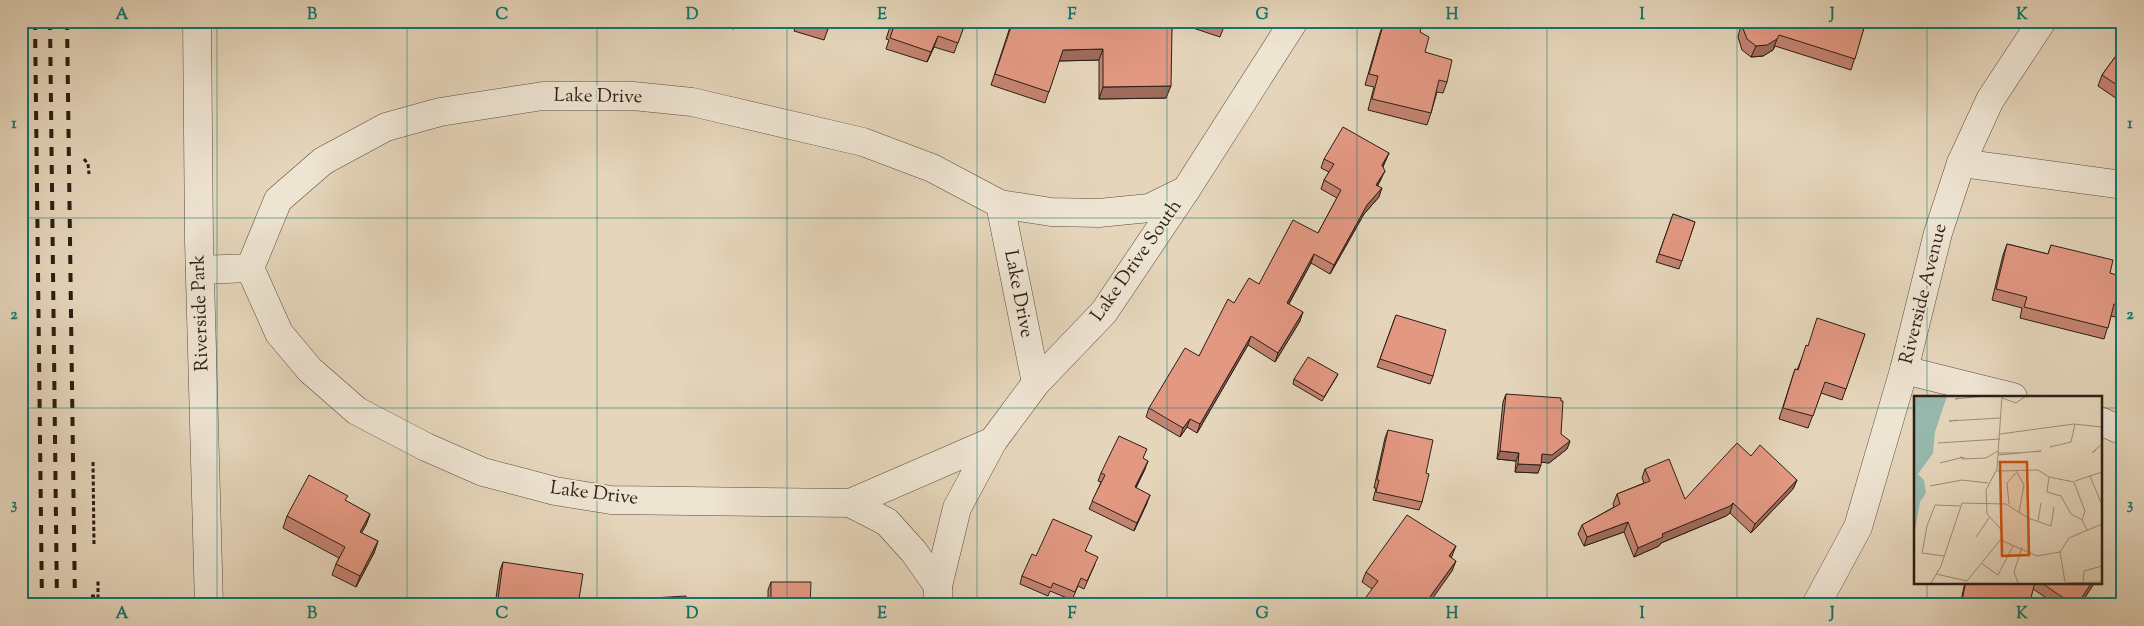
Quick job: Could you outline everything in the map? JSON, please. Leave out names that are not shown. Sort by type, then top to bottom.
[{"type":"street","name":"Riverside Park","points":[[197,21],[200,270],[208,605]]},
{"type":"street","name":"Lake Drive South","points":[[938,596],[957,508],[993,441],[1036,384],[1104,312],[1186,190],[1294,21]]},
{"type":"street","name":"Riverside Avenue","points":[[1816,605],[1858,527],[1904,370],[1938,233],[1961,163],[1990,100],[2042,21]]},
{"type":"street","name":"Lake Drive","points":[[993,441],[850,503],[612,500],[555,491],[483,472],[426,447],[357,411],[310,370],[279,333],[250,268],[278,200],[323,161],[386,127],[440,112],[543,96],[633,96],[692,102],[863,142],[932,168],[1000,204],[1051,212],[1099,213],[1149,208],[1186,190]]},
{"type":"street","points":[[1961,163],[2123,185]]},
{"type":"street","name":"Lake Drive","points":[[1000,204],[1036,384]]},
{"type":"street","points":[[200,270],[250,268]]},
{"type":"street","points":[[1904,370],[2009,396]]},
{"type":"street","points":[[2102,422],[2123,431]]},
{"type":"street","name":"Lake Drive","points":[[850,503],[888,522],[914,552],[938,596]]},
{"type":"path","points":[[84,159],[88,164],[89,174]]},
{"type":"path","points":[[93,462],[91,526],[94,545]]},
{"type":"path","points":[[98,581],[98,605]]},
{"type":"path","points":[[91,596],[98,596]]},
{"type":"building","points":[[803,21],[831,21],[828,29]]},
{"type":"building","points":[[893,21],[966,21],[958,43],[938,36],[931,52],[890,38],[893,29],[890,28]]},
{"type":"building","points":[[1013,21],[1072,21],[1071,26],[1172,27],[1171,86],[1103,87],[1103,49],[1063,50],[1049,92],[995,74]]},
{"type":"building","points":[[1200,21],[1226,21],[1223,29]]},
{"type":"building","points":[[1388,21],[1415,21],[1422,23],[1420,32],[1429,37],[1425,52],[1452,60],[1447,82],[1439,80],[1431,113],[1372,99],[1378,76],[1369,74],[1384,22],[1387,23]]},
{"type":"building","points":[[1743,21],[1866,21],[1855,59],[1779,35],[1777,39],[1767,45],[1756,46],[1747,39],[1742,26]]},
{"type":"building","points":[[2123,46],[2123,89],[2102,75]]},
{"type":"building","points":[[1343,127],[1389,153],[1382,165],[1385,171],[1376,185],[1382,188],[1367,205],[1334,265],[1314,254],[1287,303],[1303,312],[1278,353],[1251,336],[1200,424],[1190,419],[1183,428],[1149,408],[1185,348],[1199,356],[1228,299],[1234,303],[1249,278],[1259,284],[1293,220],[1318,233],[1341,190],[1324,180],[1334,164],[1324,159]]},
{"type":"building","points":[[1673,214],[1695,222],[1682,261],[1659,254]]},
{"type":"building","points":[[2007,244],[2048,254],[2051,245],[2113,260],[2110,273],[2123,277],[2123,290],[2119,305],[2114,304],[2108,328],[2024,307],[2027,297],[1996,289]]},
{"type":"building","points":[[1396,315],[1446,330],[1433,376],[1380,359]]},
{"type":"building","points":[[1817,318],[1865,334],[1846,389],[1825,382],[1813,416],[1783,408],[1795,369],[1798,370]]},
{"type":"building","points":[[1308,357],[1338,374],[1324,397],[1294,379]]},
{"type":"building","points":[[1506,394],[1561,398],[1561,401],[1563,401],[1561,434],[1570,441],[1552,455],[1542,454],[1541,465],[1518,464],[1519,453],[1500,451]]},
{"type":"building","points":[[1388,430],[1433,440],[1426,473],[1429,474],[1422,502],[1376,492]]},
{"type":"building","points":[[1119,436],[1147,449],[1143,458],[1148,461],[1135,487],[1150,495],[1137,523],[1092,501],[1105,475],[1101,473]]},
{"type":"building","points":[[1737,443],[1751,456],[1760,445],[1797,480],[1755,524],[1733,503],[1730,506],[1662,534],[1663,537],[1638,548],[1628,522],[1587,537],[1582,525],[1620,504],[1617,494],[1650,481],[1645,469],[1669,459],[1685,499]]},
{"type":"building","points":[[309,475],[348,496],[345,500],[370,514],[360,532],[378,541],[360,576],[336,564],[345,547],[287,516]]},
{"type":"building","points":[[1407,515],[1456,546],[1449,556],[1456,561],[1424,605],[1360,605],[1378,581],[1366,572]]},
{"type":"building","points":[[1053,519],[1092,536],[1085,551],[1098,557],[1087,581],[1081,578],[1075,592],[1053,583],[1051,588],[1022,576],[1032,554],[1036,556]]},
{"type":"building","points":[[503,562],[583,574],[578,605],[534,605],[498,599]]},
{"type":"building","points":[[771,582],[811,582],[810,605],[771,605]]},
{"type":"building","points":[[1966,584],[2034,584],[2029,605],[1961,605]]},
{"type":"building","points":[[2043,584],[2091,584],[2077,605],[2074,605]]},
{"type":"building","points":[[686,596],[686,599],[690,599],[690,605],[652,605],[652,598]]},
{"type":"railway","points":[[35,21],[42,605]]},
{"type":"railway","points":[[50,21],[57,605]]},
{"type":"railway","points":[[67,21],[75,605]]},
{"type":"railway","points":[[21,224],[26,605]]}]
